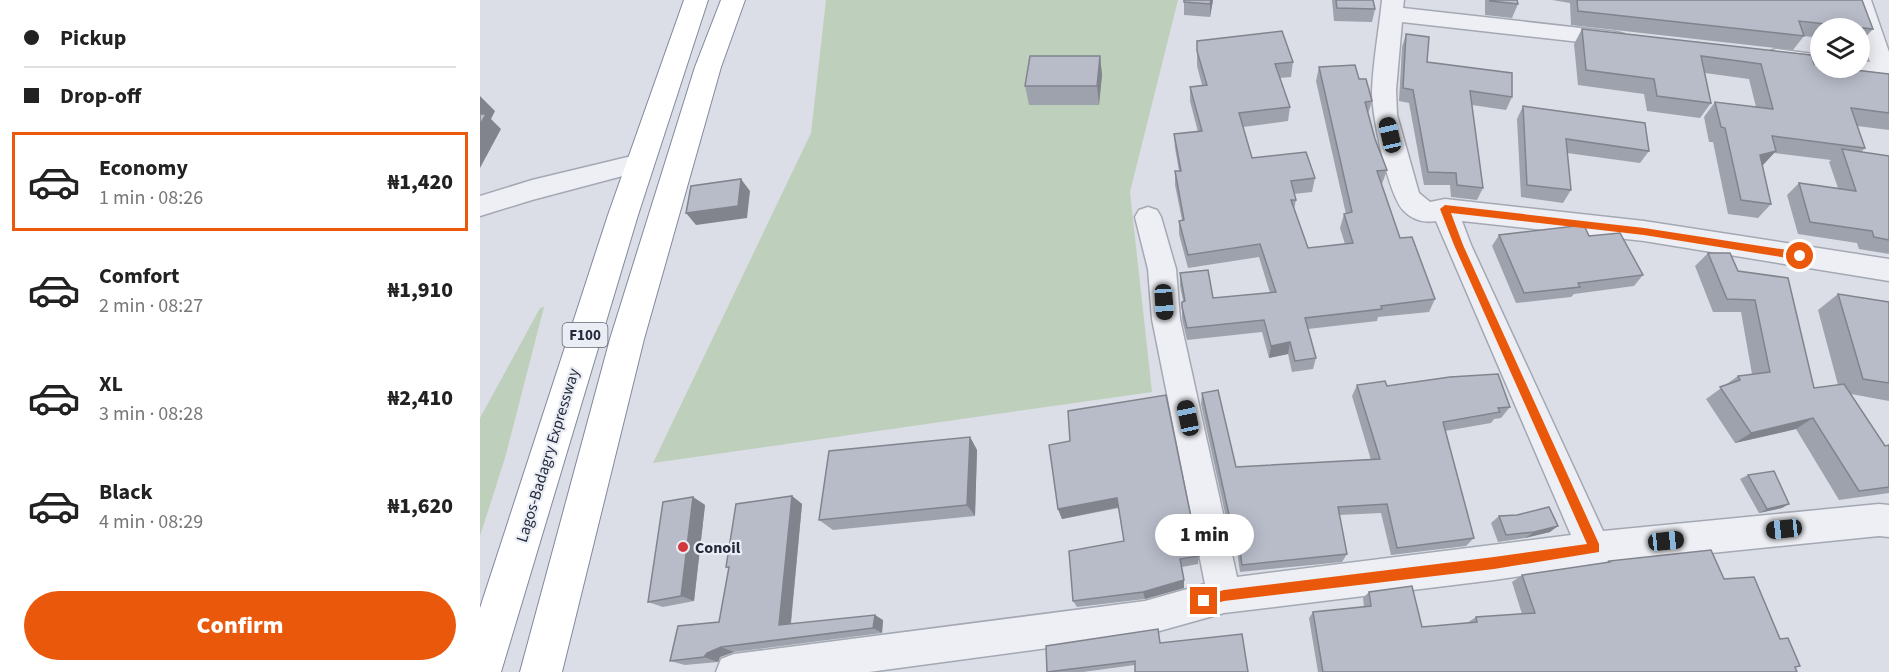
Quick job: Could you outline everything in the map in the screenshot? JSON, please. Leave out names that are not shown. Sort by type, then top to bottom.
[{"type":"highway","name":"Lagos-Badagry Expressway","points":[[480,672],[640,163],[696,0]]},
{"type":"highway","name":"F100","points":[[541,672],[627,339],[708,67],[733,0]]},
{"type":"street","points":[[1860,0],[1887,76]]},
{"type":"street","points":[[1639,41],[1392,7],[1383,90],[1385,115],[1399,174],[1413,204],[1426,213],[1445,209],[1644,231],[1889,270]]},
{"type":"street","points":[[1754,55],[1810,62]]},
{"type":"street","points":[[1870,72],[1887,76]]},
{"type":"street","points":[[480,206],[532,190],[640,163]]},
{"type":"street","points":[[1445,209],[1458,245],[1594,548]]},
{"type":"street","points":[[1148,217],[1162,269],[1166,319],[1224,596]]},
{"type":"street","points":[[734,672],[1145,618],[1224,596],[1594,548],[1879,520],[1889,521]]},
{"type":"green space","points":[[826,0],[1178,0],[1130,192],[1152,392],[653,463],[811,133]]},
{"type":"green space","points":[[544,307],[505,458],[480,536],[480,418],[540,308]]},
{"type":"building","points":[[1184,0],[1211,0],[1210,4],[1184,2]]},
{"type":"building","points":[[1336,0],[1373,0],[1375,9],[1337,8]]},
{"type":"building","points":[[1517,0],[1518,4],[1490,1]]},
{"type":"building","points":[[1577,0],[1862,0],[1869,18],[1810,18],[1810,22],[1799,21],[1804,36],[1578,11]]},
{"type":"building","points":[[1582,29],[1810,55],[1810,78],[1870,78],[1870,72],[1889,74],[1889,113],[1851,108],[1865,148],[1772,136],[1776,151],[1760,155],[1771,204],[1741,200],[1725,128],[1721,127],[1715,102],[1773,109],[1761,64],[1701,56],[1711,103],[1657,96],[1654,79],[1586,70]]},
{"type":"building","points":[[1282,31],[1293,62],[1275,64],[1290,107],[1239,113],[1252,158],[1306,152],[1315,178],[1291,181],[1296,200],[1291,200],[1308,248],[1353,243],[1344,214],[1352,212],[1319,67],[1355,65],[1359,79],[1366,79],[1372,101],[1365,102],[1375,139],[1387,170],[1377,171],[1400,238],[1412,237],[1435,299],[1381,306],[1382,309],[1305,318],[1316,358],[1295,361],[1290,342],[1271,346],[1264,320],[1187,328],[1182,307],[1182,302],[1185,301],[1180,273],[1208,270],[1213,298],[1276,292],[1260,244],[1188,255],[1179,221],[1184,220],[1175,171],[1181,171],[1174,134],[1202,131],[1190,87],[1207,85],[1197,51],[1197,41]]},
{"type":"building","points":[[1406,34],[1429,37],[1427,62],[1512,73],[1512,97],[1470,91],[1483,188],[1457,185],[1456,173],[1428,172],[1413,90],[1403,88]]},
{"type":"building","points":[[1030,56],[1100,56],[1097,86],[1025,86]]},
{"type":"building","points":[[1523,106],[1645,123],[1649,151],[1566,139],[1571,190],[1527,185]]},
{"type":"building","points":[[480,114],[486,114],[480,125]]},
{"type":"building","points":[[1842,149],[1889,156],[1889,240],[1874,237],[1872,231],[1810,222],[1799,183],[1856,191]]},
{"type":"building","points":[[741,179],[738,206],[686,213],[691,186]]},
{"type":"building","points":[[1584,225],[1589,236],[1620,233],[1643,275],[1578,283],[1580,287],[1524,293],[1499,235]]},
{"type":"building","points":[[1708,253],[1730,253],[1738,271],[1788,278],[1814,388],[1844,384],[1885,446],[1889,445],[1889,487],[1859,491],[1813,418],[1751,433],[1720,387],[1740,380],[1738,376],[1770,372],[1755,300],[1727,299]]},
{"type":"building","points":[[1838,294],[1889,302],[1889,383],[1863,379]]},
{"type":"building","points":[[1498,374],[1510,407],[1498,408],[1500,412],[1443,422],[1474,538],[1397,548],[1387,504],[1338,507],[1347,554],[1242,565],[1238,536],[1234,537],[1202,393],[1218,390],[1236,467],[1380,459],[1357,385],[1385,381],[1387,386],[1450,377]]},
{"type":"building","points":[[1166,395],[1199,556],[1180,559],[1184,580],[1143,592],[1073,601],[1069,551],[1124,541],[1117,498],[1058,509],[1049,445],[1070,441],[1068,411]]},
{"type":"building","points":[[970,437],[967,505],[819,520],[829,451]]},
{"type":"building","points":[[1774,471],[1789,504],[1767,509],[1748,475]]},
{"type":"building","points":[[792,496],[779,625],[875,615],[873,628],[721,647],[707,653],[704,657],[670,661],[678,626],[719,622],[729,567],[726,567],[736,504]]},
{"type":"building","points":[[693,497],[681,596],[648,602],[663,502]]},
{"type":"building","points":[[1549,507],[1558,526],[1534,532],[1506,535],[1499,516],[1517,515]]},
{"type":"building","points":[[1711,550],[1724,579],[1754,577],[1780,639],[1788,638],[1800,666],[1795,667],[1797,672],[1323,672],[1313,612],[1371,606],[1369,592],[1412,586],[1422,627],[1477,622],[1476,617],[1535,613],[1522,575],[1609,561]]},
{"type":"building","points":[[1158,629],[1160,643],[1242,634],[1248,672],[1135,672],[1135,661],[1047,672],[1046,646]]},
{"type":"place","name":"Conoil","points":[[683,547]]},
{"type":"route","points":[[1204,601],[1224,596],[1494,563],[1594,548],[1458,245],[1445,209],[1644,231],[1800,256]]}]
